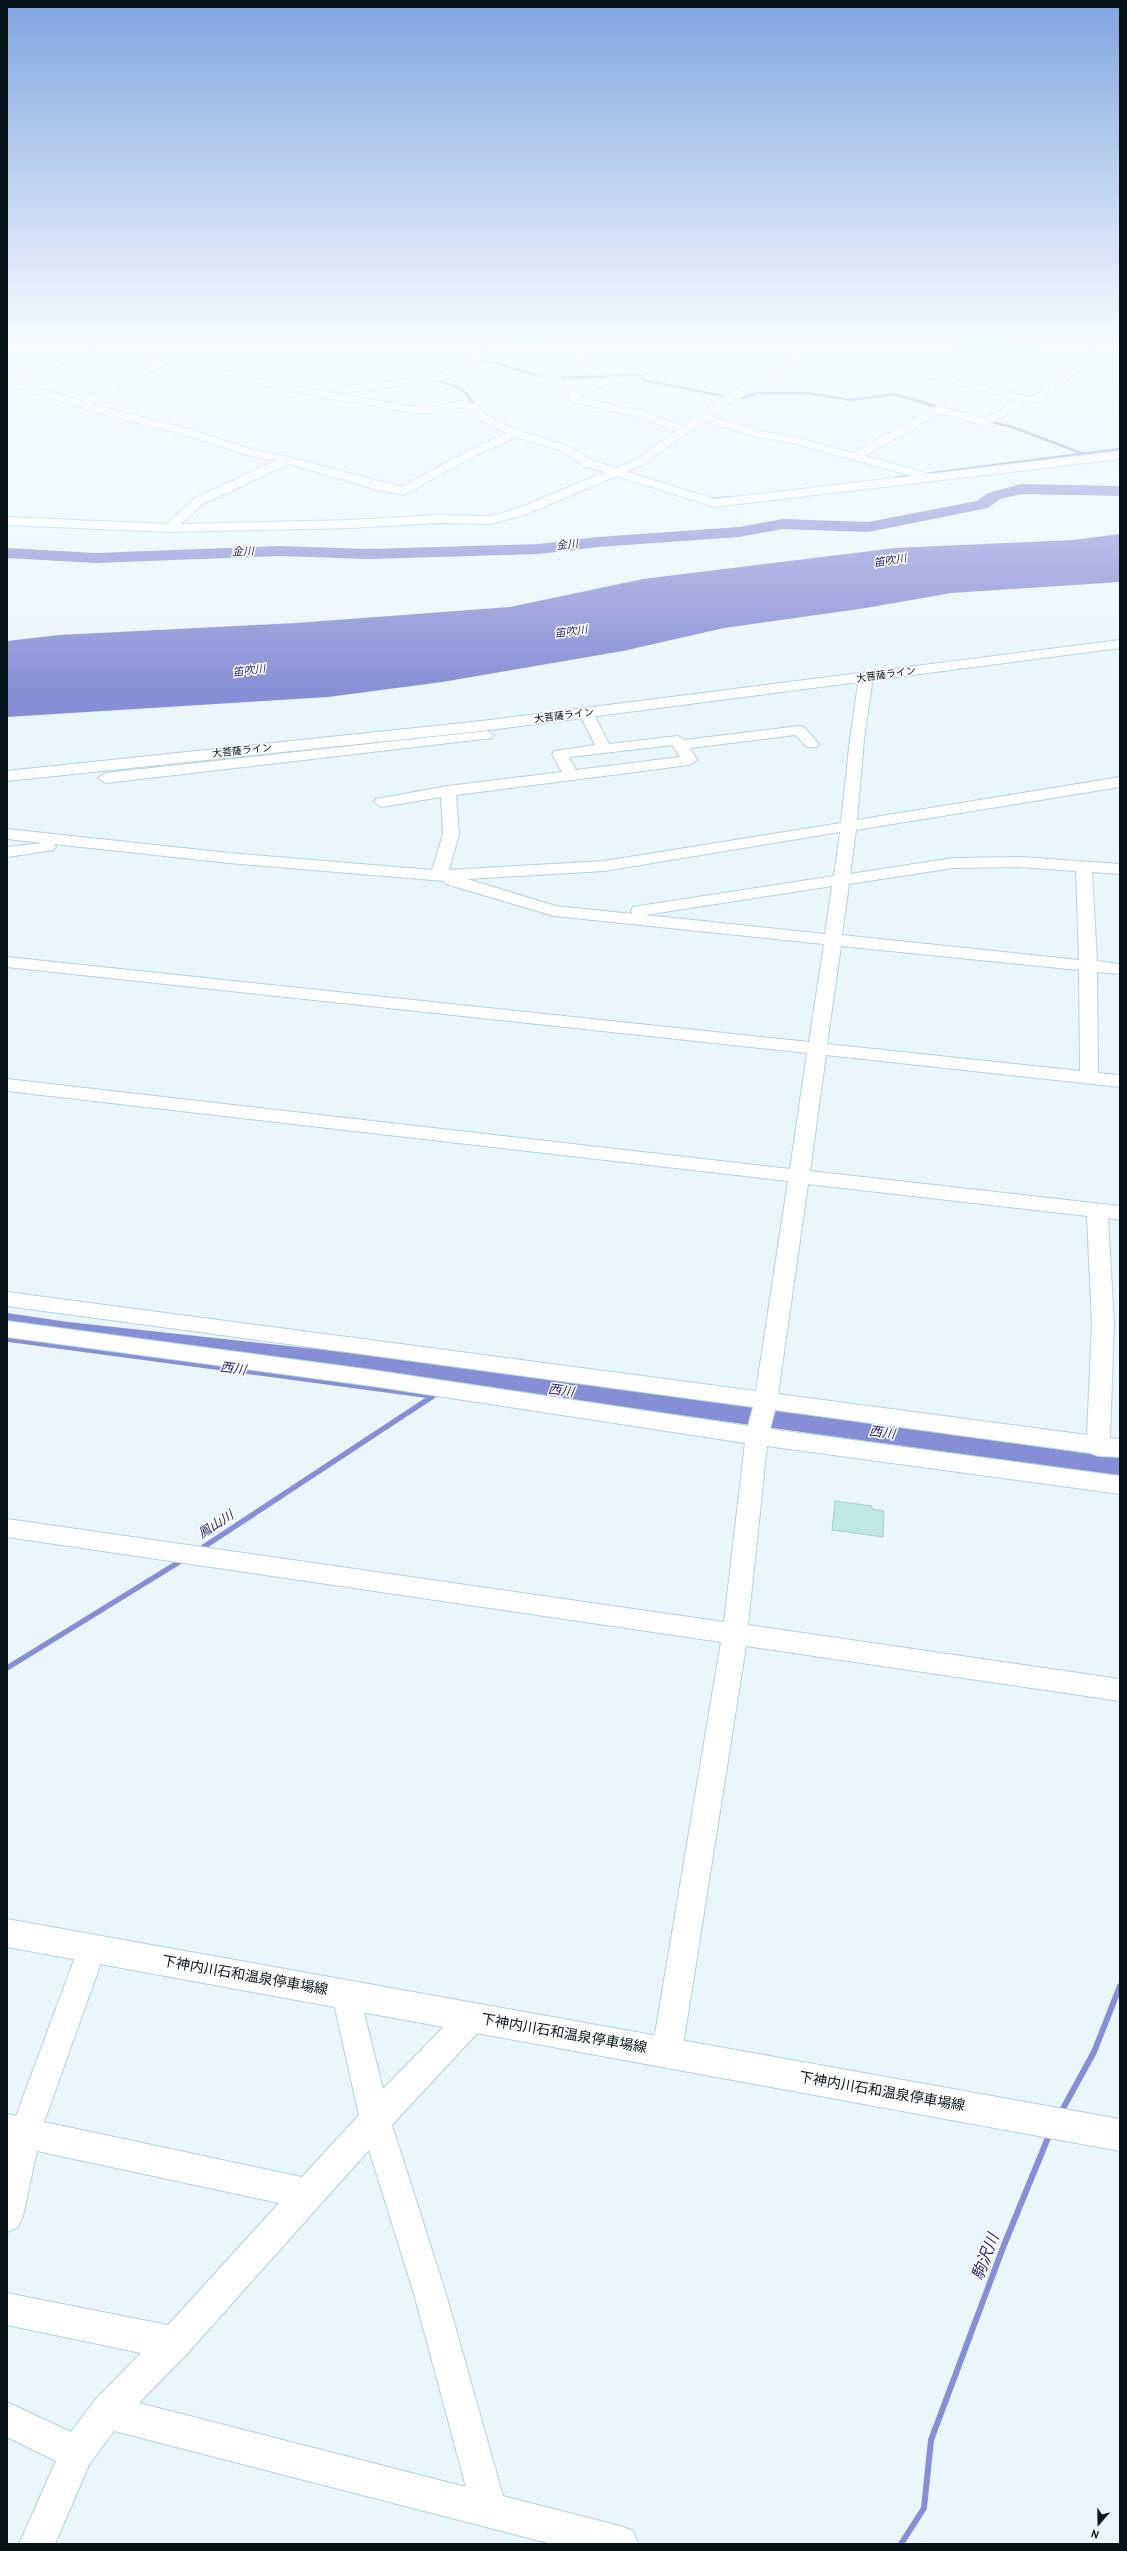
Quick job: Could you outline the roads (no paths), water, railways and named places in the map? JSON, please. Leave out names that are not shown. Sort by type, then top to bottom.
[{"type":"main road","name":"大菩薩ライン","points":[[7,776],[379,742],[586,713],[1120,644]]},
{"type":"main road","name":"下神内川石和温泉停車場線","points":[[7,1933],[667,2052],[1120,2136]]},
{"type":"street","points":[[268,456],[288,460],[382,487],[404,491],[466,456]]},
{"type":"street","points":[[577,456],[588,463],[714,503],[959,476],[1112,456]]},
{"type":"street","points":[[7,521],[169,528],[351,524],[438,519],[491,520],[523,511],[617,472],[650,456]]},
{"type":"street","points":[[856,456],[922,474],[959,476]]},
{"type":"street","points":[[169,528],[199,501],[288,460]]},
{"type":"street","points":[[667,2052],[735,1634],[758,1432],[765,1403],[799,1177],[816,1048],[833,941],[849,826],[857,739],[866,677]]},
{"type":"street","points":[[586,713],[604,749]]},
{"type":"street","points":[[681,745],[799,730],[812,744]]},
{"type":"street","points":[[106,778],[379,742],[487,735]]},
{"type":"street","points":[[382,802],[448,790],[570,775],[689,760],[678,740],[560,754],[570,775]]},
{"type":"street","points":[[7,834],[81,843],[440,876],[604,866],[1120,782]]},
{"type":"street","points":[[440,876],[451,834],[448,790]]},
{"type":"street","points":[[7,852],[81,843]]},
{"type":"street","points":[[611,915],[953,863],[1020,862],[1084,865],[1120,869]]},
{"type":"street","points":[[1084,865],[1090,1078]]},
{"type":"street","points":[[440,876],[554,911],[611,915],[833,941],[1120,969]]},
{"type":"street","points":[[7,962],[1120,1081]]},
{"type":"street","points":[[7,1085],[1120,1213]]},
{"type":"street","points":[[7,1299],[765,1403],[1109,1447],[1111,1324],[1097,1210]]},
{"type":"street","points":[[7,1329],[758,1432],[1120,1485]]},
{"type":"street","points":[[7,1528],[1120,1690]]},
{"type":"street","points":[[7,2216],[16,2131],[92,1949]]},
{"type":"street","points":[[347,1995],[375,2120],[430,2294],[490,2512]]},
{"type":"street","points":[[37,2544],[77,2453],[107,2412],[174,2343],[375,2120],[472,2018]]},
{"type":"street","points":[[16,2131],[308,2194]]},
{"type":"street","points":[[7,2309],[174,2343]]},
{"type":"street","points":[[107,2412],[490,2512],[620,2544]]},
{"type":"street","points":[[7,2419],[77,2453]]},
{"type":"water","name":"笛吹川","points":[[1120,534],[1120,582],[951,593],[866,608],[724,628],[623,651],[442,682],[328,697],[7,717],[7,641],[59,635],[296,623],[510,607],[643,579],[895,548],[1073,540]]},
{"type":"water","points":[[7,1313],[68,1322],[398,1358],[1120,1458],[1120,1476],[389,1375],[7,1326]]},
{"type":"waterway","points":[[894,478],[1065,456]]},
{"type":"waterway","name":"金川","points":[[7,553],[96,558],[279,551],[369,554],[539,549],[598,542],[739,532],[783,524],[868,527],[901,522],[982,505],[994,496],[1021,489],[1120,491]]},
{"type":"waterway","points":[[709,499],[734,497]]},
{"type":"waterway","name":"西川","points":[[7,1339],[433,1396],[199,1550]]},
{"type":"waterway","name":"鳳山川","points":[[7,1668],[184,1559]]},
{"type":"waterway","name":"駒沢川","points":[[1060,2114],[1094,2052],[1120,1986]]},
{"type":"waterway","name":"駒沢川","points":[[901,2544],[924,2508],[931,2440],[1004,2245],[1050,2133]]}]
